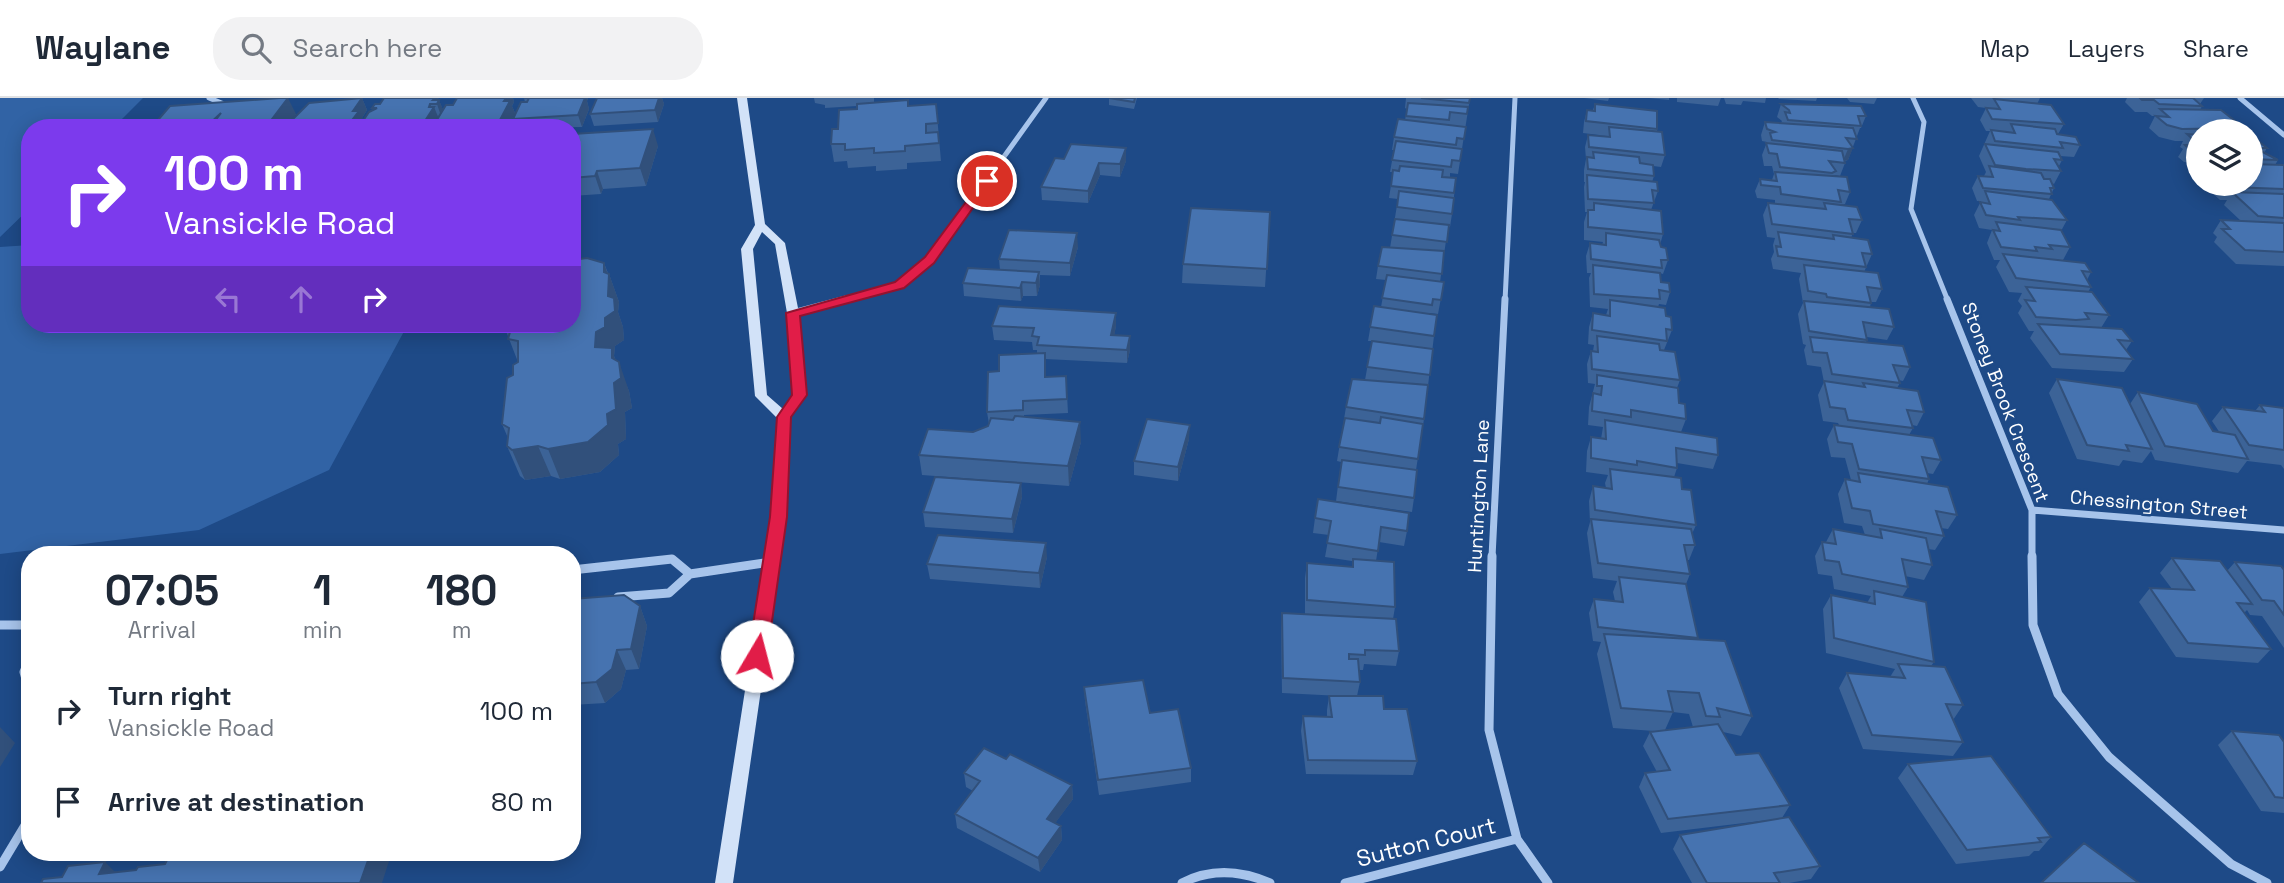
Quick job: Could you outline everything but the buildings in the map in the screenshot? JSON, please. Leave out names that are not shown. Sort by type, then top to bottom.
[{"type":"main road","points":[[742,98],[760,225],[747,249],[761,396],[784,417]]},
{"type":"main road","points":[[724,883],[779,517],[784,417],[799,395],[793,313],[780,243],[760,225]]},
{"type":"street","points":[[209,98],[227,104]]},
{"type":"street","points":[[793,313],[899,285],[930,260],[1046,98]]},
{"type":"street","name":"Huntington Lane","points":[[1514,98],[1490,599],[1489,730],[1517,839],[1548,883]]},
{"type":"street","name":"Stoney Brook Crescent","points":[[1913,98],[1924,122],[1911,209],[2032,510],[2033,625],[2058,694],[2109,757],[2231,864],[2266,883]]},
{"type":"street","points":[[2240,98],[2284,135]]},
{"type":"street","name":"Chessington Street","points":[[2032,510],[2284,530]]},
{"type":"street","points":[[581,569],[672,559],[690,574]]},
{"type":"street","points":[[614,598],[670,593],[690,574],[771,562]]},
{"type":"street","points":[[0,625],[21,625]]},
{"type":"street","points":[[0,867],[21,832]]},
{"type":"street","name":"Sutton Court","points":[[1345,883],[1517,839]]},
{"type":"street","points":[[1182,883],[1214,872],[1241,873],[1270,883]]},
{"type":"shaded area","points":[[0,98],[143,98],[122,119],[21,119],[21,217],[0,237]]},
{"type":"shaded area","points":[[21,246],[21,333],[403,333],[329,470],[199,530],[66,546],[21,546],[21,551],[0,554],[0,247]]},
{"type":"route","points":[[757,656],[779,517],[784,417],[799,395],[793,313],[899,285],[930,260],[987,181]]}]
